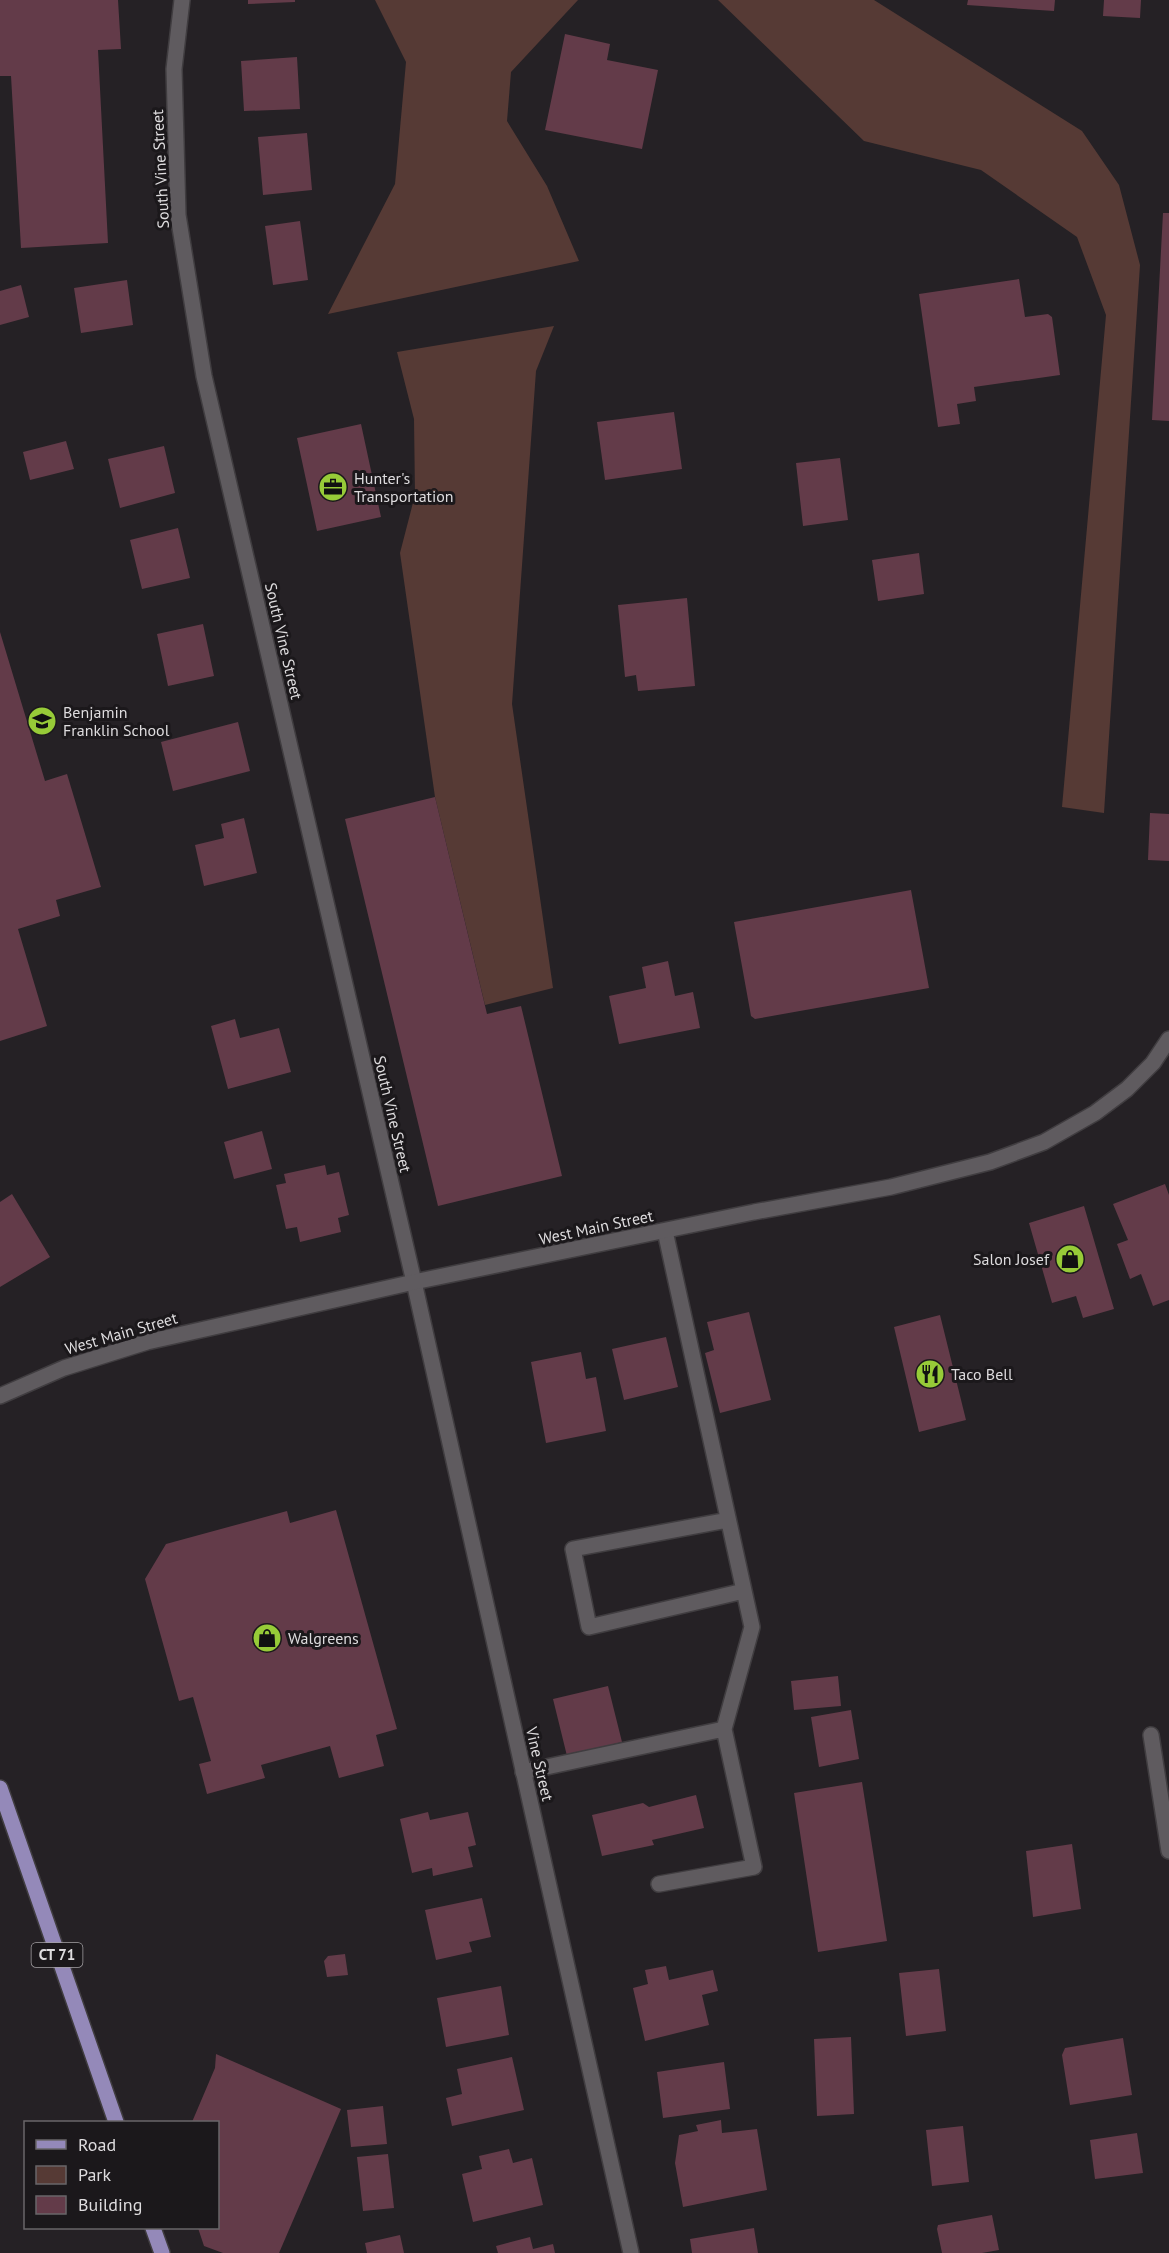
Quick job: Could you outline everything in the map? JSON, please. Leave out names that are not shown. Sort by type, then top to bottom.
[{"type":"main road","name":"CT 71","points":[[0,1788],[116,2121]]},
{"type":"main road","points":[[153,2229],[162,2253]]},
{"type":"street","name":"South Vine Street","points":[[182,0],[174,69],[178,215],[204,376],[414,1282]]},
{"type":"street","name":"West Main Street","points":[[0,1396],[64,1368],[147,1342],[414,1282],[891,1187],[990,1162],[1033,1146],[1095,1113],[1126,1089],[1153,1063],[1169,1039]]},
{"type":"street","points":[[659,1884],[753,1867],[724,1729],[752,1627],[665,1231]]},
{"type":"street","name":"Vine Street","points":[[414,1282],[631,2253]]},
{"type":"street","points":[[728,1520],[573,1549],[589,1627],[744,1591]]},
{"type":"street","points":[[523,1772],[724,1729]]},
{"type":"street","points":[[1151,1734],[1169,1851]]},
{"type":"green space","points":[[375,0],[578,0],[511,72],[507,121],[547,186],[579,261],[328,314],[395,184],[406,62]]},
{"type":"green space","points":[[718,0],[874,0],[1082,131],[1119,185],[1140,265],[1104,813],[1062,807],[1106,315],[1077,237],[981,170],[864,141]]},
{"type":"green space","points":[[554,326],[536,371],[512,704],[553,988],[485,1005],[435,797],[400,553],[415,495],[414,419],[397,352]]},
{"type":"building","points":[[0,0],[118,0],[121,49],[98,50],[108,243],[21,248],[11,76],[0,76]]},
{"type":"building","points":[[248,0],[295,0],[295,2],[248,4]]},
{"type":"building","points":[[968,0],[1055,0],[1054,11],[967,5]]},
{"type":"building","points":[[1104,0],[1141,0],[1140,18],[1103,16]]},
{"type":"building","points":[[565,34],[610,44],[607,60],[658,70],[642,149],[545,130]]},
{"type":"building","points":[[297,57],[300,109],[244,111],[241,61]]},
{"type":"building","points":[[307,133],[312,190],[263,195],[258,137]]},
{"type":"building","points":[[1163,213],[1169,213],[1169,421],[1152,420]]},
{"type":"building","points":[[300,221],[308,280],[273,285],[265,226]]},
{"type":"building","points":[[1019,279],[1025,317],[1048,314],[1052,317],[1060,375],[974,387],[976,401],[957,404],[960,424],[938,427],[919,294]]},
{"type":"building","points":[[127,280],[133,325],[81,333],[74,288]]},
{"type":"building","points":[[21,285],[29,317],[0,325],[0,291]]},
{"type":"building","points":[[674,412],[682,469],[605,480],[597,422]]},
{"type":"building","points":[[361,424],[381,517],[317,531],[297,438]]},
{"type":"building","points":[[66,441],[74,469],[30,480],[23,452]]},
{"type":"building","points":[[164,446],[175,493],[120,508],[108,459]]},
{"type":"building","points":[[840,458],[848,520],[803,526],[796,463]]},
{"type":"building","points":[[178,528],[190,578],[142,589],[130,540]]},
{"type":"building","points":[[919,553],[924,594],[878,601],[872,560]]},
{"type":"building","points":[[687,598],[695,686],[638,691],[636,675],[625,677],[618,605]]},
{"type":"building","points":[[203,624],[214,676],[168,686],[157,634]]},
{"type":"building","points":[[0,632],[45,781],[67,774],[101,887],[56,900],[60,916],[18,929],[47,1026],[0,1041]]},
{"type":"building","points":[[238,722],[250,771],[173,791],[161,742]]},
{"type":"building","points":[[435,797],[487,1014],[521,1006],[562,1176],[438,1206],[345,819]]},
{"type":"building","points":[[1150,813],[1169,814],[1169,861],[1148,860]]},
{"type":"building","points":[[244,818],[257,873],[204,886],[195,845],[224,838],[221,824]]},
{"type":"building","points":[[911,890],[929,988],[755,1019],[751,1016],[734,922]]},
{"type":"building","points":[[668,961],[675,996],[693,992],[700,1028],[619,1044],[609,996],[646,988],[642,967]]},
{"type":"building","points":[[235,1019],[240,1038],[279,1028],[291,1072],[228,1089],[211,1026]]},
{"type":"building","points":[[262,1131],[272,1169],[234,1179],[224,1142]]},
{"type":"building","points":[[325,1165],[327,1175],[339,1172],[349,1215],[338,1218],[341,1232],[300,1242],[297,1227],[286,1229],[276,1185],[286,1183],[284,1174]]},
{"type":"building","points":[[1165,1184],[1169,1195],[1169,1300],[1153,1306],[1141,1274],[1130,1279],[1117,1244],[1128,1240],[1113,1204]]},
{"type":"building","points":[[12,1194],[50,1257],[0,1287],[0,1202]]},
{"type":"building","name":"Salon Josef","points":[[1084,1206],[1114,1309],[1083,1318],[1076,1296],[1052,1303],[1029,1223]]},
{"type":"building","points":[[749,1312],[771,1400],[720,1413],[705,1353],[714,1350],[707,1322]]},
{"type":"building","name":"Taco Bell","points":[[940,1315],[966,1420],[919,1432],[894,1327]]},
{"type":"building","points":[[666,1337],[678,1387],[624,1400],[612,1349]]},
{"type":"building","points":[[581,1352],[586,1379],[596,1377],[606,1431],[546,1443],[531,1362]]},
{"type":"building","name":"Walgreens","points":[[336,1510],[397,1729],[376,1735],[384,1766],[339,1778],[330,1746],[261,1765],[265,1778],[207,1794],[199,1764],[211,1761],[193,1697],[179,1701],[145,1579],[166,1544],[287,1511],[290,1523]]},
{"type":"building","points":[[838,1676],[841,1706],[794,1710],[791,1681]]},
{"type":"building","points":[[608,1686],[622,1742],[567,1756],[553,1699]]},
{"type":"building","points":[[851,1710],[859,1759],[819,1767],[811,1717]]},
{"type":"building","points":[[862,1782],[887,1941],[818,1952],[794,1793]]},
{"type":"building","points":[[696,1795],[704,1828],[652,1840],[654,1845],[602,1856],[592,1815],[643,1803],[649,1807]]},
{"type":"building","points":[[428,1812],[430,1820],[468,1812],[476,1845],[468,1847],[473,1867],[433,1876],[432,1868],[412,1873],[400,1819]]},
{"type":"building","points":[[1072,1844],[1081,1909],[1033,1917],[1026,1851]]},
{"type":"building","points":[[482,1898],[491,1937],[469,1942],[472,1952],[436,1960],[425,1910]]},
{"type":"building","points":[[345,1954],[348,1975],[327,1977],[324,1961],[328,1956]]},
{"type":"building","points":[[666,1966],[669,1980],[713,1970],[718,1991],[702,1995],[709,2025],[645,2041],[633,1988],[648,1984],[645,1970]]},
{"type":"building","points":[[939,1969],[946,2031],[906,2036],[899,1973]]},
{"type":"building","points":[[501,1986],[509,2035],[446,2047],[437,1998]]},
{"type":"building","points":[[851,2037],[854,2114],[817,2116],[814,2039]]},
{"type":"building","points":[[1123,2038],[1132,2095],[1070,2105],[1062,2055],[1065,2048]]},
{"type":"building","points":[[216,2054],[341,2109],[279,2253],[223,2253],[204,2246],[198,2229],[219,2229],[219,2121],[192,2121],[215,2068]]},
{"type":"building","points":[[512,2057],[524,2110],[452,2126],[446,2098],[462,2094],[457,2069]]},
{"type":"building","points":[[724,2062],[730,2109],[663,2118],[657,2072]]},
{"type":"building","points":[[383,2106],[387,2144],[351,2147],[347,2110]]},
{"type":"building","points":[[721,2120],[722,2133],[757,2129],[767,2190],[683,2207],[675,2163],[679,2135],[698,2131],[696,2125]]},
{"type":"building","points":[[963,2126],[969,2182],[932,2186],[926,2130]]},
{"type":"building","points":[[1137,2133],[1143,2173],[1095,2179],[1090,2140]]},
{"type":"building","points":[[509,2149],[513,2163],[532,2158],[543,2205],[473,2222],[462,2174],[482,2169],[479,2156]]},
{"type":"building","points":[[388,2154],[394,2208],[363,2211],[357,2157]]},
{"type":"building","points":[[992,2215],[999,2250],[982,2253],[942,2253],[938,2225]]},
{"type":"building","points":[[754,2228],[758,2253],[692,2253],[690,2239]]},
{"type":"building","points":[[400,2235],[404,2253],[367,2253],[365,2243]]},
{"type":"building","points":[[530,2237],[533,2249],[553,2244],[555,2253],[498,2253],[496,2246]]},
{"type":"place","name":"Hunter's Transportation","points":[[333,487]]},
{"type":"place","name":"Benjamin Franklin School","points":[[42,721]]},
{"type":"place","name":"Salon Josef","points":[[1070,1259]]},
{"type":"place","name":"Taco Bell","points":[[930,1374]]},
{"type":"place","name":"Walgreens","points":[[267,1638]]}]
